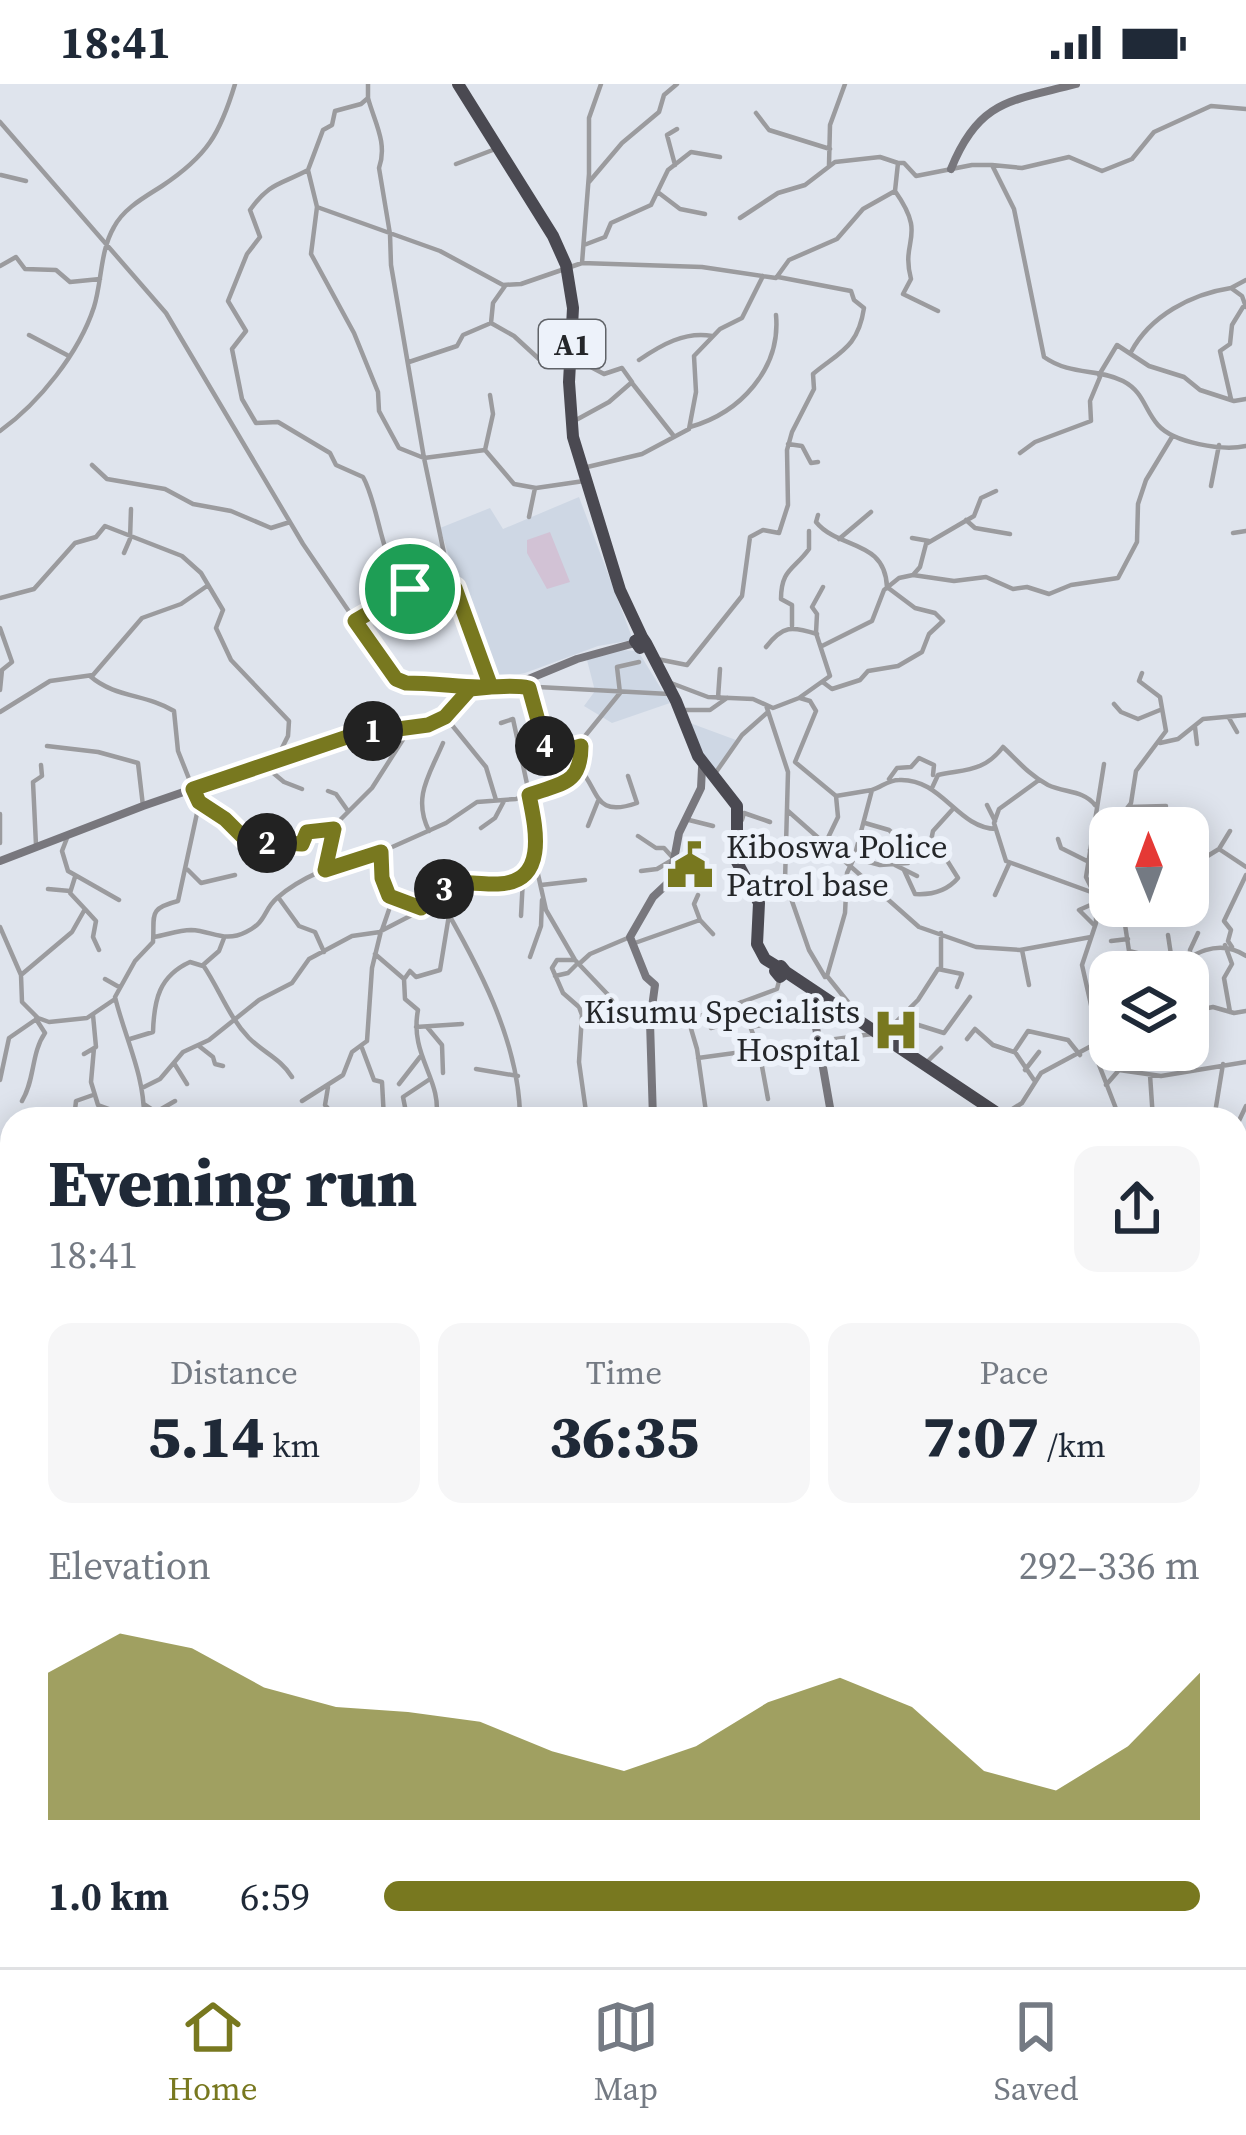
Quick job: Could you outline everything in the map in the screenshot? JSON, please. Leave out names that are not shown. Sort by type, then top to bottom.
[{"type":"highway","name":"A1","points":[[458,84],[553,236],[566,265],[573,308],[572,423],[584,475],[641,645],[680,711],[695,750],[732,804],[734,863],[756,902],[754,946],[781,973]]},
{"type":"highway","name":"A1","points":[[667,688],[692,752],[734,800],[739,824],[737,862],[759,903],[757,944],[781,973]]},
{"type":"highway","points":[[781,973],[986,1107]]},
{"type":"highway","points":[[814,993],[986,1107]]},
{"type":"street","points":[[368,84],[372,116],[380,127],[379,168],[391,265],[442,549],[491,687]]},
{"type":"street","points":[[582,263],[589,118],[601,84]]},
{"type":"street","points":[[589,182],[622,143],[659,112],[664,95],[677,84]]},
{"type":"street","points":[[829,165],[830,125],[845,84]]},
{"type":"street","points":[[951,169],[980,118],[1023,96],[1076,84]]},
{"type":"street","points":[[0,431],[39,395],[91,315],[113,227],[126,211],[205,152],[225,120],[233,85]]},
{"type":"street","points":[[368,98],[335,111],[308,170],[317,207],[311,254],[354,333],[374,381],[379,411],[399,448],[424,458],[484,450]]},
{"type":"street","points":[[740,218],[778,193],[805,185],[829,165],[880,157],[904,163],[916,176],[992,165],[1022,168],[1069,157],[1102,171],[1132,159],[1154,132],[1198,112],[1215,106],[1246,109]]},
{"type":"street","points":[[756,113],[769,130],[830,149]]},
{"type":"street","points":[[0,122],[166,313],[290,522],[376,656],[399,682],[620,693],[667,688],[753,699],[767,709],[784,759],[787,889],[806,943],[856,1011],[853,1017]]},
{"type":"street","points":[[676,129],[668,135],[676,164]]},
{"type":"street","points":[[456,164],[498,148]]},
{"type":"street","points":[[584,245],[607,236],[611,223],[651,205],[668,170],[691,152],[721,157]]},
{"type":"street","points":[[898,163],[895,191],[914,226],[905,263],[911,279],[903,294],[938,311]]},
{"type":"street","points":[[992,165],[1014,209],[1044,357],[1068,370],[1119,379],[1139,393],[1159,426],[1172,437],[1246,446]]},
{"type":"street","points":[[308,170],[270,186],[250,210],[260,237],[247,254],[228,301],[247,331],[232,349],[239,391],[256,423],[278,422],[330,453],[336,465],[363,477],[391,565],[410,589],[429,596],[455,588]]},
{"type":"street","points":[[0,174],[26,182]]},
{"type":"street","points":[[778,278],[789,260],[840,237],[862,209],[895,191]]},
{"type":"street","points":[[659,193],[680,208],[705,214]]},
{"type":"street","points":[[317,207],[469,264],[505,286],[582,263],[694,266],[850,290],[864,309],[858,333],[843,353],[813,374],[814,389],[788,445],[788,505],[779,532],[763,530],[750,537],[742,596],[686,665],[641,645],[577,659],[514,685]]},
{"type":"street","points":[[0,266],[16,257],[22,268],[56,270],[70,282],[100,279]]},
{"type":"street","points":[[639,360],[681,338],[712,335],[741,320],[763,276]]},
{"type":"street","points":[[1131,352],[1142,332],[1183,301],[1246,280]]},
{"type":"street","points":[[490,323],[493,303],[505,286]]},
{"type":"street","points":[[1231,288],[1242,296],[1245,306],[1232,325],[1229,345],[1220,350],[1231,399]]},
{"type":"street","points":[[484,450],[512,483],[535,488],[642,454],[707,421],[760,384],[775,349],[776,315]]},
{"type":"street","points":[[409,362],[457,346],[461,336],[490,323]]},
{"type":"street","points":[[490,323],[539,359]]},
{"type":"street","points":[[29,335],[67,355]]},
{"type":"street","points":[[689,427],[696,390],[694,358],[712,335]]},
{"type":"street","points":[[1020,453],[1091,421],[1090,398],[1115,346],[1149,366],[1184,377],[1200,390],[1246,399]]},
{"type":"street","points":[[571,356],[604,374],[622,368],[674,436]]},
{"type":"street","points":[[572,423],[632,383]]},
{"type":"street","points":[[484,450],[493,414],[490,395]]},
{"type":"street","points":[[887,586],[913,575],[954,581],[986,577],[1013,589],[1027,587],[1049,594],[1118,577],[1137,542],[1138,504],[1146,480],[1172,437]]},
{"type":"street","points":[[788,445],[802,446],[811,463],[818,462]]},
{"type":"street","points":[[1211,486],[1219,445]]},
{"type":"street","points":[[92,465],[107,479],[164,489],[193,504],[231,511],[271,528],[290,522]]},
{"type":"street","points":[[584,475],[602,526]]},
{"type":"street","points":[[529,517],[535,488]]},
{"type":"street","points":[[913,575],[928,541],[974,515],[982,497],[996,491]]},
{"type":"street","points":[[124,553],[130,509]]},
{"type":"street","points":[[839,539],[871,512]]},
{"type":"street","points":[[818,514],[818,526],[872,551],[886,573],[887,586],[872,621],[822,646]]},
{"type":"street","points":[[966,520],[976,528],[1010,534]]},
{"type":"street","points":[[0,598],[34,590],[74,543],[95,537],[105,526],[182,556],[201,573],[224,612],[216,628],[230,660],[290,721],[276,760]]},
{"type":"street","points":[[792,626],[792,605],[781,599],[781,589],[784,574],[809,549],[808,531]]},
{"type":"street","points":[[1233,533],[1246,531]]},
{"type":"street","points":[[912,538],[928,541]]},
{"type":"street","points":[[0,712],[50,680],[90,676],[104,666],[135,624],[181,604],[206,586]]},
{"type":"street","points":[[653,1107],[650,1022],[655,983],[646,977],[631,941],[653,897],[670,880],[685,818],[708,771],[767,709],[799,698],[830,676],[817,634],[818,615],[812,607],[823,586]]},
{"type":"street","points":[[824,683],[831,689],[841,688],[868,671],[900,665],[922,652],[928,634],[943,622],[938,614],[915,608],[887,586]]},
{"type":"street","points":[[355,621],[410,589]]},
{"type":"street","points":[[766,647],[782,629],[792,626],[817,634]]},
{"type":"street","points":[[0,628],[12,660],[2,670],[0,690]]},
{"type":"street","points":[[628,776],[636,805],[598,801],[580,769],[581,746],[620,693],[617,667],[641,645]]},
{"type":"street","points":[[718,698],[720,669]]},
{"type":"street","points":[[1142,673],[1139,681],[1149,693],[1158,694],[1166,720],[1160,743],[1136,771],[1128,807],[1166,806]]},
{"type":"street","points":[[90,676],[109,690],[172,709],[178,752],[199,802],[247,841],[302,844],[307,832],[334,829]]},
{"type":"street","points":[[0,861],[263,764],[367,731],[428,725],[445,717],[473,687]]},
{"type":"street","points":[[529,688],[545,746],[567,750],[581,746]]},
{"type":"street","points":[[680,711],[710,710],[727,698]]},
{"type":"street","points":[[795,763],[816,711],[810,701],[799,698]]},
{"type":"street","points":[[1114,704],[1120,712],[1138,719],[1155,717],[1160,710]]},
{"type":"street","points":[[1160,743],[1178,739],[1206,715],[1246,715]]},
{"type":"street","points":[[445,717],[486,767],[496,800]]},
{"type":"street","points":[[1228,718],[1237,731]]},
{"type":"street","points":[[501,723],[513,719],[541,885],[541,926],[530,957]]},
{"type":"street","points":[[325,870],[334,829],[375,784],[411,727]]},
{"type":"street","points":[[1196,727],[1197,744]]},
{"type":"street","points":[[429,831],[421,789],[443,743]]},
{"type":"street","points":[[47,746],[138,763],[143,806]]},
{"type":"street","points":[[932,784],[940,774],[990,763],[1003,747],[1040,780],[1086,795],[1095,805]]},
{"type":"street","points":[[888,782],[897,768],[910,767],[919,758],[934,765],[932,784]]},
{"type":"street","points":[[784,759],[836,796],[838,817],[825,844]]},
{"type":"street","points":[[263,764],[284,782],[302,789]]},
{"type":"street","points":[[1095,805],[1104,764]]},
{"type":"street","points":[[36,845],[32,782],[41,776],[41,765]]},
{"type":"street","points":[[154,938],[192,930],[224,938],[250,930],[265,920],[278,897],[325,870],[429,831],[477,802],[529,795],[560,784],[580,769]]},
{"type":"street","points":[[995,824],[1002,806],[1040,780]]},
{"type":"street","points":[[836,796],[888,782],[915,781],[932,784],[949,800],[952,810],[985,826],[995,824]]},
{"type":"street","points":[[830,1107],[814,993],[826,976],[844,920],[846,876],[872,790]]},
{"type":"street","points":[[328,791],[336,794],[347,812]]},
{"type":"street","points":[[482,828],[494,819],[504,801]]},
{"type":"street","points":[[589,826],[598,801]]},
{"type":"street","points":[[144,1107],[116,999],[119,987],[154,938],[153,914],[160,905],[178,901],[199,802]]},
{"type":"street","points":[[987,805],[1010,864],[995,895]]},
{"type":"street","points":[[928,850],[933,831],[952,810]]},
{"type":"street","points":[[788,811],[908,920],[981,948],[1022,950],[1091,937]]},
{"type":"street","points":[[739,824],[745,813],[770,822]]},
{"type":"street","points":[[0,814],[0,843]]},
{"type":"street","points":[[685,818],[713,826]]},
{"type":"street","points":[[865,823],[887,829],[906,845],[943,854],[958,877],[940,892],[915,895],[904,870]]},
{"type":"street","points":[[1209,855],[1230,831]]},
{"type":"street","points":[[69,833],[62,851],[65,864],[75,877],[119,900]]},
{"type":"street","points":[[638,836],[664,848],[674,859]]},
{"type":"street","points":[[1058,839],[1061,848],[1088,862]]},
{"type":"street","points":[[895,865],[911,860],[916,848]]},
{"type":"street","points":[[1219,849],[1246,871],[1224,921],[1231,930],[1232,964],[1224,978],[1231,1012]]},
{"type":"street","points":[[302,1101],[343,1075],[352,1052],[362,1048],[368,1037],[375,954],[392,900],[382,878],[381,852]]},
{"type":"street","points":[[1089,856],[1089,886]]},
{"type":"street","points":[[854,858],[895,865],[917,876]]},
{"type":"street","points":[[641,871],[674,859]]},
{"type":"street","points":[[521,916],[523,878],[535,861]]},
{"type":"street","points":[[1010,864],[1089,895]]},
{"type":"street","points":[[187,868],[201,883],[235,875]]},
{"type":"street","points":[[70,891],[75,877]]},
{"type":"street","points":[[142,1088],[160,1079],[183,1052],[292,983],[305,962],[352,936],[384,928],[453,884],[510,883],[523,878]]},
{"type":"street","points":[[541,885],[585,880]]},
{"type":"street","points":[[48,889],[70,891],[96,921],[93,937],[98,950]]},
{"type":"street","points":[[437,895],[485,984],[518,1076],[519,1107]]},
{"type":"street","points":[[698,895],[694,904],[700,920],[713,934]]},
{"type":"street","points":[[278,897],[299,926],[315,932],[324,952]]},
{"type":"street","points":[[392,900],[421,908]]},
{"type":"street","points":[[542,900],[577,962],[633,1021],[650,1022],[676,1013],[707,1015],[777,989],[781,973]]},
{"type":"street","points":[[21,975],[68,936],[85,909]]},
{"type":"street","points":[[437,1107],[419,1057],[418,1010],[405,999],[404,979],[410,971],[416,977],[439,971],[448,915]]},
{"type":"street","points":[[555,976],[568,973],[596,952],[700,920]]},
{"type":"street","points":[[1089,995],[1082,965],[1095,927]]},
{"type":"street","points":[[1126,927],[1130,951]]},
{"type":"street","points":[[0,928],[21,975],[21,999],[45,1033],[38,1043],[30,1089],[22,1101]]},
{"type":"street","points":[[883,1038],[941,968],[941,933]]},
{"type":"street","points":[[1190,951],[1198,933]]},
{"type":"street","points":[[1168,935],[1169,951]]},
{"type":"street","points":[[203,966],[219,952],[224,938]]},
{"type":"street","points":[[1111,941],[1128,939]]},
{"type":"street","points":[[1203,951],[1228,944],[1246,956]]},
{"type":"street","points":[[1022,950],[1029,985]]},
{"type":"street","points":[[375,954],[404,979]]},
{"type":"street","points":[[130,1039],[153,1032],[154,1000],[174,971],[190,962],[203,966],[234,1020],[251,1040],[280,1060],[292,1077]]},
{"type":"street","points":[[577,962],[554,962],[555,976],[582,1015],[579,1060],[585,1107]]},
{"type":"street","points":[[941,968],[962,974],[957,987]]},
{"type":"street","points":[[105,979],[119,987]]},
{"type":"street","points":[[698,1058],[818,1040],[883,1038],[912,1023],[944,1034],[970,997]]},
{"type":"street","points":[[0,1080],[9,1038],[37,1019],[49,1022],[93,1015],[116,999]]},
{"type":"street","points":[[741,1002],[759,1050],[768,1099]]},
{"type":"street","points":[[1209,1007],[1246,1012]]},
{"type":"street","points":[[93,1015],[93,1095],[98,1105],[105,1107]]},
{"type":"street","points":[[707,1015],[710,1028],[721,1025]]},
{"type":"street","points":[[687,1016],[704,1107]]},
{"type":"street","points":[[751,1028],[816,1016]]},
{"type":"street","points":[[416,1027],[462,1024]]},
{"type":"street","points":[[428,1027],[442,1045],[443,1073]]},
{"type":"street","points":[[967,1039],[975,1029],[994,1046],[1015,1052],[1034,1079]]},
{"type":"street","points":[[1015,1052],[1028,1031],[1068,1040],[1080,1055]]},
{"type":"street","points":[[199,1046],[223,1066]]},
{"type":"street","points":[[84,1054],[94,1048]]},
{"type":"street","points":[[362,1048],[374,1080],[382,1082],[383,1107]]},
{"type":"street","points":[[925,1064],[941,1048]]},
{"type":"street","points":[[1024,1099],[1034,1079],[1089,1048]]},
{"type":"street","points":[[1025,1070],[1039,1052]]},
{"type":"street","points":[[399,1084],[419,1057]]},
{"type":"street","points":[[1106,1085],[1119,1070],[1150,1075],[1246,1062]]},
{"type":"street","points":[[174,1063],[188,1084]]},
{"type":"street","points":[[1216,1107],[1223,1064]]},
{"type":"street","points":[[476,1070],[518,1076]]},
{"type":"street","points":[[1102,1071],[1115,1107]]},
{"type":"street","points":[[1150,1075],[1152,1107]]},
{"type":"street","points":[[405,1107],[403,1097],[430,1079]]},
{"type":"street","points":[[327,1107],[329,1085]]},
{"type":"street","points":[[75,1107],[76,1101],[93,1095]]},
{"type":"street","points":[[1015,1107],[1035,1095]]},
{"type":"street","points":[[163,1107],[175,1100]]},
{"type":"street","points":[[144,1103],[148,1107]]},
{"type":"shaded area","points":[[579,497],[633,640],[489,680],[440,528],[490,508],[503,529]]},
{"type":"shaded area","points":[[550,532],[570,582],[547,589],[527,553],[527,540]]},
{"type":"shaded area","points":[[620,650],[638,651],[670,703],[612,723],[584,706],[595,691],[587,660]]},
{"type":"shaded area","points":[[690,723],[736,740],[716,772],[700,750]]},
{"type":"place","name":"Kiboswa Police Patrol base","points":[[690,865]]},
{"type":"place","name":"Kisumu Specialists Hospital","points":[[896,1030]]},
{"type":"route","points":[[410,589],[355,621],[396,679],[406,683],[473,687],[484,687],[491,687],[500,687],[514,685],[529,688],[545,746],[574,750],[581,746],[581,766],[574,776],[529,795],[537,847],[524,878],[510,883],[453,884],[421,908],[389,896],[382,878],[381,852],[325,870],[334,829],[307,832],[302,844],[247,841],[199,802],[193,789],[353,735],[428,725],[445,717],[473,687],[491,687],[455,588],[429,596],[410,589]]}]
